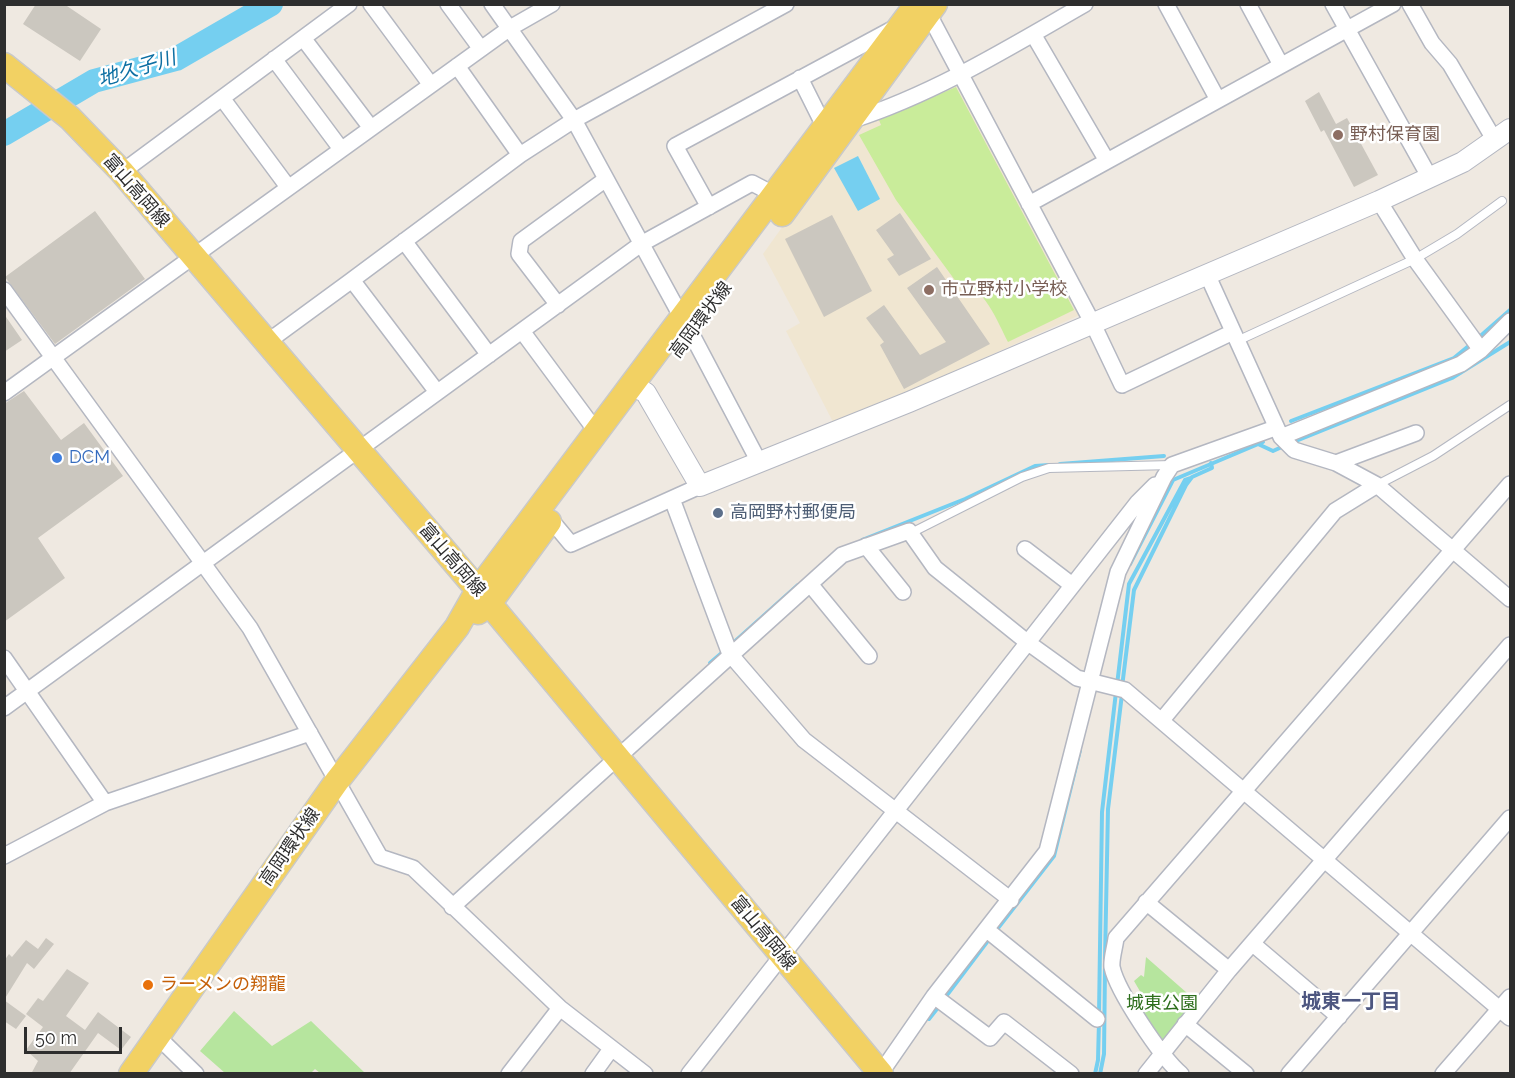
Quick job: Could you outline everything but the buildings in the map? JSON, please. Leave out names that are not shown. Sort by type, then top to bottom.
[{"type":"main road","name":"高岡環状線","points":[[131,1074],[337,781],[457,627],[551,520],[639,389],[686,326],[853,120],[921,10]]},
{"type":"main road","name":"高岡環状線","points":[[686,326],[775,195],[825,128],[921,10]]},
{"type":"main road","name":"富山高岡線","points":[[4,65],[70,118],[122,172],[357,451],[484,597],[880,1073]]},
{"type":"main road","name":"高岡環状線","points":[[484,597],[596,431],[639,389]]},
{"type":"street","points":[[122,172],[349,4]]},
{"type":"street","points":[[371,4],[431,85]]},
{"type":"street","points":[[448,4],[481,49]]},
{"type":"street","points":[[492,4],[574,120],[759,462]]},
{"type":"street","points":[[4,393],[510,28],[552,4]]},
{"type":"street","points":[[266,343],[520,155],[574,120],[786,4]]},
{"type":"street","points":[[853,120],[880,112],[961,75],[1085,4]]},
{"type":"street","points":[[1166,4],[1218,100]]},
{"type":"street","points":[[1248,4],[1281,65]]},
{"type":"street","points":[[1333,4],[1430,178]]},
{"type":"street","points":[[1029,204],[1393,4]]},
{"type":"street","points":[[551,520],[571,544],[849,420],[1093,324],[1379,201],[1463,162],[1503,135],[1432,43],[1410,4]]},
{"type":"street","points":[[709,207],[675,146],[921,10],[961,75],[1093,324],[1122,385],[1235,336]]},
{"type":"street","points":[[1033,34],[1107,161]]},
{"type":"street","points":[[303,38],[371,128]]},
{"type":"street","points":[[274,59],[341,149]]},
{"type":"street","points":[[457,66],[520,155]]},
{"type":"street","points":[[800,78],[825,128]]},
{"type":"street","points":[[222,98],[288,188]]},
{"type":"street","points":[[558,305],[519,254],[521,241],[606,179]]},
{"type":"street","points":[[4,708],[641,244],[752,183],[775,195]]},
{"type":"street","points":[[1379,201],[1415,259],[1476,343]]},
{"type":"street","points":[[404,241],[489,355]]},
{"type":"street","points":[[1208,274],[1278,432],[1294,450],[1336,463],[1377,485],[1510,600]]},
{"type":"street","points":[[352,280],[437,392]]},
{"type":"street","points":[[4,290],[250,628],[380,857],[413,868],[560,1008],[645,1074]]},
{"type":"street","points":[[689,1074],[1072,585],[1138,502],[1168,471],[1461,364],[1476,343],[1510,321]]},
{"type":"street","points":[[522,331],[596,431]]},
{"type":"street","points":[[639,389],[700,486]]},
{"type":"street","points":[[1336,463],[1416,433]]},
{"type":"street","points":[[880,1073],[939,1000],[987,930],[1047,851],[1104,686],[1118,572],[1168,471]]},
{"type":"street","points":[[1181,1074],[1162,1053],[1138,1018],[1112,966],[1116,938],[1510,484]]},
{"type":"street","points":[[1162,720],[1335,512],[1377,485]]},
{"type":"street","points":[[672,499],[728,650],[804,740],[1011,900]]},
{"type":"street","points":[[452,907],[616,758],[728,650],[842,555],[909,531],[934,568],[1027,642],[1077,678],[1104,686],[1162,720],[1411,933],[1507,1008],[1443,1074]]},
{"type":"street","points":[[866,546],[903,592]]},
{"type":"street","points":[[1024,549],[1072,585]]},
{"type":"street","points":[[810,584],[869,656]]},
{"type":"street","points":[[1146,1074],[1228,970],[1327,860],[1510,645]]},
{"type":"street","points":[[4,658],[105,803]]},
{"type":"street","points":[[4,856],[105,803],[310,733]]},
{"type":"street","points":[[1290,1074],[1510,818]]},
{"type":"street","points":[[1146,902],[1228,970]]},
{"type":"street","points":[[987,930],[1097,1019]]},
{"type":"street","points":[[1253,944],[1339,1017]]},
{"type":"street","points":[[939,1000],[990,1038],[1005,1022],[1071,1074]]},
{"type":"street","points":[[509,1074],[560,1008]]},
{"type":"street","points":[[1185,1024],[1246,1074]]},
{"type":"street","points":[[158,1037],[196,1074]]},
{"type":"street","points":[[593,1074],[611,1049]]},
{"type":"lane","points":[[1235,336],[1415,259],[1456,234],[1502,201]]},
{"type":"lane","points":[[1377,485],[1432,456],[1510,405]]},
{"type":"lane","points":[[911,533],[1022,477],[1049,468],[1168,471]]},
{"type":"shaded area","points":[[956,85],[1082,314],[904,394],[833,422],[786,331],[800,323],[763,254],[850,132]]},
{"type":"green space","points":[[956,87],[1074,310],[1008,342],[982,296],[966,284],[957,283],[896,200],[859,135],[881,125],[879,120]]},
{"type":"green space","name":"城東公園","points":[[1146,957],[1195,1000],[1156,1050],[1127,1011],[1141,993],[1134,981],[1141,975],[1144,977]]},
{"type":"green space","points":[[234,1011],[272,1046],[311,1021],[365,1073],[320,1073],[315,1069],[311,1073],[225,1073],[200,1051]]},
{"type":"water","points":[[858,156],[880,199],[858,211],[834,168]]},
{"type":"waterway","name":"地久子川","points":[[4,134],[94,81],[176,59],[271,4]]},
{"type":"waterway","points":[[1477,339],[1510,310]]},
{"type":"waterway","points":[[1291,443],[1452,378],[1510,342]]},
{"type":"waterway","points":[[1291,421],[1454,358],[1471,344]]},
{"type":"waterway","points":[[1130,564],[1173,480],[1263,442]]},
{"type":"waterway","points":[[1258,444],[1273,451],[1284,446]]},
{"type":"waterway","points":[[1060,464],[1164,456]]},
{"type":"waterway","points":[[1122,687],[1134,590],[1186,485],[1192,477],[1212,468],[1211,463]]},
{"type":"waterway","points":[[862,540],[965,499],[1035,466],[1049,465]]},
{"type":"waterway","points":[[1117,685],[1129,584],[1185,480],[1191,478]]},
{"type":"waterway","points":[[732,644],[798,585]]},
{"type":"waterway","points":[[710,663],[724,651]]},
{"type":"waterway","points":[[1099,1014],[1102,812],[1116,692]]},
{"type":"waterway","points":[[1105,959],[1108,809],[1122,694]]},
{"type":"waterway","points":[[995,932],[1054,856],[1080,750]]},
{"type":"waterway","points":[[944,999],[990,938]]},
{"type":"waterway","points":[[1100,1074],[1104,1054],[1105,967]]},
{"type":"waterway","points":[[929,1019],[940,1005]]},
{"type":"waterway","points":[[1095,1074],[1098,1060],[1099,1021]]},
{"type":"place","name":"野村保育園","points":[[1338,135]]},
{"type":"place","name":"市立野村小学校","points":[[929,290]]},
{"type":"place","name":"DCM","points":[[57,458]]},
{"type":"place","name":"高岡野村郵便局","points":[[718,513]]},
{"type":"place","name":"ラーメンの翔龍","points":[[148,985]]},
{"type":"district","name":"城東一丁目","points":[[1351,1002]]}]
